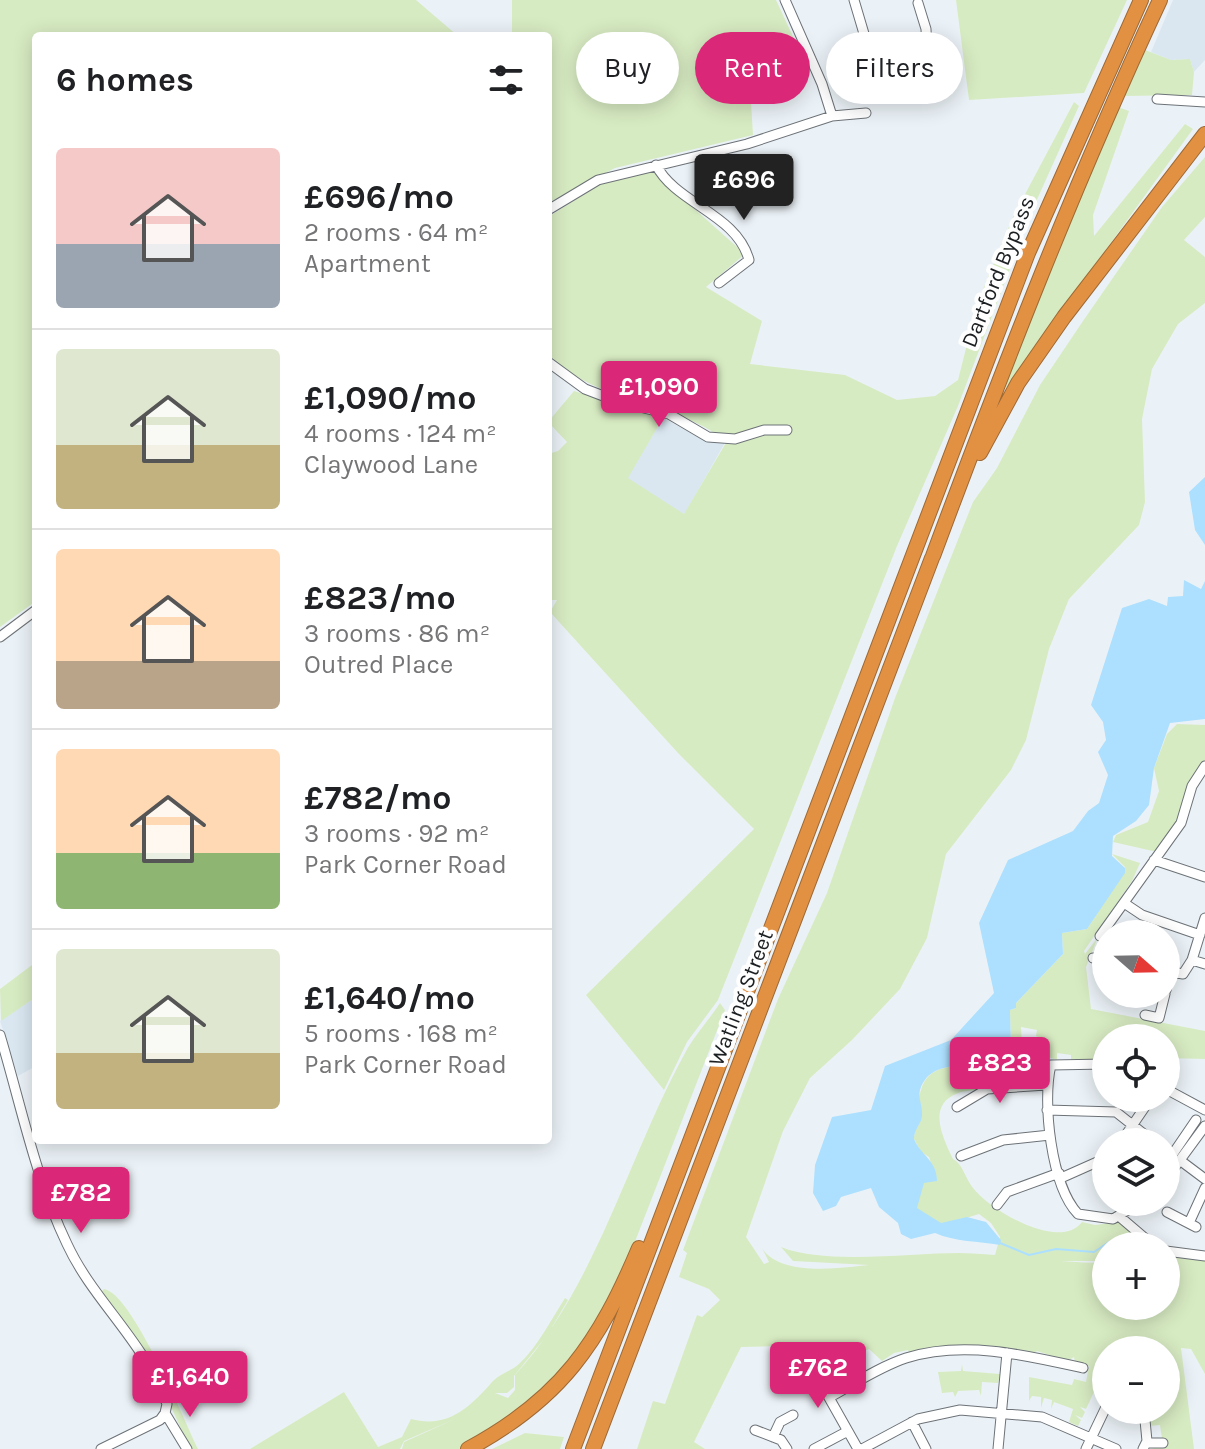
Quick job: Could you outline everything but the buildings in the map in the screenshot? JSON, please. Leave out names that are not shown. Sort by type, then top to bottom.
[{"type":"highway","name":"Dartford Bypass","points":[[910,567],[1028,253],[1141,0]]},
{"type":"highway","name":"Dartford Bypass","points":[[932,559],[1042,267],[1109,109],[1160,0]]},
{"type":"highway","points":[[932,559],[976,460],[1018,383],[1121,240],[1205,134]]},
{"type":"highway","name":"Watling Street","points":[[596,1449],[632,1346],[932,559]]},
{"type":"highway","name":"Watling Street","points":[[573,1449],[910,567]]},
{"type":"highway","points":[[468,1449],[542,1401],[593,1341],[623,1284],[710,1086]]},
{"type":"street","points":[[785,0],[822,84],[832,116]]},
{"type":"street","points":[[854,0],[870,54],[902,65],[919,61],[927,53],[926,29],[918,3]]},
{"type":"street","points":[[1157,99],[1205,102]]},
{"type":"street","points":[[552,208],[598,180],[747,144],[832,116],[866,113]]},
{"type":"street","points":[[656,165],[662,177],[709,210],[746,246],[749,260],[719,283]]},
{"type":"street","points":[[552,365],[585,389],[619,402],[669,414],[708,437],[735,439],[764,430],[787,430]]},
{"type":"street","points":[[0,637],[32,613]]},
{"type":"street","points":[[1112,920],[1181,823],[1202,774]]},
{"type":"street","points":[[1154,860],[1205,877]]},
{"type":"street","points":[[1124,903],[1141,915],[1200,935]]},
{"type":"street","points":[[1180,972],[1187,972],[1205,918]]},
{"type":"street","points":[[1192,960],[1205,964]]},
{"type":"street","points":[[1145,1015],[1159,1018],[1162,1008]]},
{"type":"street","points":[[0,1035],[28,1142],[67,1244],[144,1354],[167,1404],[160,1420],[101,1449]]},
{"type":"street","points":[[1092,1064],[1051,1065],[1046,1085],[1050,1135],[1060,1176],[1078,1214],[1099,1219],[1118,1216]]},
{"type":"street","points":[[957,1107],[987,1089],[1046,1085]]},
{"type":"street","points":[[1180,1097],[1205,1110]]},
{"type":"street","points":[[1047,1110],[1115,1112],[1137,1128]]},
{"type":"street","points":[[1130,1128],[1141,1112]]},
{"type":"street","points":[[1180,1150],[1200,1123]]},
{"type":"street","points":[[961,1156],[1003,1140],[1050,1135]]},
{"type":"street","points":[[997,1205],[1007,1192],[1092,1163]]},
{"type":"street","points":[[1180,1163],[1205,1179]]},
{"type":"street","points":[[1175,1216],[1192,1225],[1205,1188]]},
{"type":"street","points":[[1125,1216],[1137,1232]]},
{"type":"street","points":[[1180,1253],[1205,1256]]},
{"type":"street","points":[[830,1397],[887,1366],[949,1350],[1007,1353],[1083,1368]]},
{"type":"street","points":[[998,1449],[1007,1353]]},
{"type":"street","points":[[782,1367],[816,1381],[830,1397],[860,1449],[912,1422],[948,1411],[1003,1412],[1042,1417],[1116,1449]]},
{"type":"street","points":[[165,1413],[187,1449]]},
{"type":"street","points":[[773,1437],[780,1422],[793,1415]]},
{"type":"street","points":[[912,1422],[926,1449]]},
{"type":"street","points":[[1086,1449],[1098,1424]]},
{"type":"street","points":[[1144,1424],[1144,1446],[1163,1443]]},
{"type":"street","points":[[755,1430],[783,1441],[787,1449]]},
{"type":"street","points":[[814,1449],[848,1431]]},
{"type":"shaded area","points":[[1173,0],[1205,0],[1205,60],[1194,72],[1190,59],[1171,60],[1151,52]]},
{"type":"shaded area","points":[[663,418],[702,439],[726,441],[684,515],[627,478]]},
{"type":"shaded area","points":[[32,1000],[32,1068],[18,1076],[0,1021]]},
{"type":"green space","points":[[0,0],[416,0],[453,32],[32,32],[32,604],[0,627]]},
{"type":"green space","points":[[512,0],[776,0],[791,32],[695,32],[695,104],[751,104],[753,135],[615,168],[552,201],[552,32],[512,32]]},
{"type":"green space","points":[[956,0],[1127,0],[1084,93],[969,100],[963,32],[960,32]]},
{"type":"green space","points":[[1145,50],[1171,60],[1190,59],[1194,72],[1192,95],[1123,96]]},
{"type":"green space","points":[[1074,102],[1079,106],[1031,213],[958,406],[897,546],[718,1000],[687,1042],[664,1090],[586,995],[754,829],[678,753],[552,614],[557,600],[552,600],[552,453],[567,442],[552,426],[552,417],[574,391],[663,418],[628,478],[684,514],[727,441],[705,427],[590,383],[552,357],[552,214],[599,185],[652,171],[745,254],[706,287],[762,321],[750,364],[845,375],[897,400],[935,396],[958,380],[978,301],[1013,217]]},
{"type":"green space","points":[[1118,107],[1129,111],[1093,215],[1094,236],[1185,124],[1193,129],[1006,388],[1008,373]]},
{"type":"green space","points":[[1205,157],[1205,217],[1184,240],[1205,257],[1205,303],[1178,324],[1152,369],[1142,419],[1145,502],[1139,525],[1069,599],[1049,649],[1026,740],[1011,770],[946,854],[927,938],[900,989],[852,1040],[810,1078],[783,1131],[746,1237],[764,1264],[769,1262],[762,1248],[771,1257],[796,1267],[869,1265],[793,1261],[781,1247],[820,1256],[959,1253],[1092,1263],[1092,1320],[1180,1320],[1180,1256],[1205,1259],[1205,1374],[1191,1349],[1181,1348],[1194,1449],[1150,1449],[1163,1446],[1160,1425],[1149,1426],[1153,1441],[1149,1438],[1148,1424],[1180,1424],[1180,1336],[1092,1336],[1092,1396],[1086,1409],[1080,1407],[1085,1412],[1082,1418],[1075,1415],[1081,1420],[1078,1426],[1069,1422],[1073,1409],[1054,1402],[1051,1409],[1052,1400],[1044,1398],[1041,1408],[1041,1397],[1032,1396],[1029,1401],[1029,1377],[1072,1385],[1074,1379],[1086,1382],[1089,1366],[1075,1363],[1074,1357],[1067,1361],[1037,1351],[1032,1354],[948,1346],[917,1350],[910,1355],[908,1350],[894,1353],[882,1361],[861,1346],[824,1361],[828,1371],[824,1373],[801,1363],[798,1371],[781,1364],[778,1346],[741,1347],[694,1442],[705,1449],[637,1449],[653,1401],[665,1404],[697,1315],[702,1317],[720,1300],[709,1289],[679,1277],[687,1253],[683,1250],[778,999],[827,893],[895,698],[973,502],[997,468],[1040,385],[1162,207]]},
{"type":"green space","points":[[1177,724],[1205,725],[1205,760],[1193,777],[1176,826],[1157,852],[1113,842],[1116,835],[1148,822],[1159,791],[1154,768],[1167,734]]},
{"type":"green space","points":[[1112,854],[1140,863],[1132,881],[1105,920],[1093,920],[1124,873],[1125,867]]},
{"type":"green space","points":[[1092,921],[1092,939],[1084,951],[1085,954],[1092,945],[1086,967],[1091,1009],[1169,1024],[1092,1024],[1092,1060],[1071,1059],[1071,1055],[1057,1053],[1057,1060],[1040,1054],[1045,1053],[1047,1041],[1036,1036],[1037,1030],[1021,1027],[1022,1045],[1047,1070],[1046,1080],[996,1085],[959,1093],[947,1099],[942,1106],[940,1123],[953,1159],[973,1188],[1010,1217],[1026,1225],[1058,1232],[1072,1230],[1082,1222],[1095,1225],[1119,1222],[1130,1232],[1092,1232],[1092,1261],[995,1255],[1000,1237],[991,1223],[979,1214],[911,1235],[905,1153],[937,1181],[929,1157],[921,1152],[914,1139],[921,1118],[920,1094],[927,1078],[937,1070],[949,1067],[991,1067],[1016,1063],[1011,1049],[1010,1010],[1016,1008],[1016,1003],[1063,954],[1062,933],[1087,929]]},
{"type":"green space","points":[[32,965],[32,1000],[1,1021],[0,989]]},
{"type":"green space","points":[[720,1003],[725,1010],[610,1306],[550,1390],[462,1449],[402,1449],[404,1442],[455,1419],[404,1441],[400,1449],[250,1449],[344,1392],[378,1447],[402,1437],[411,1419],[436,1421],[457,1414],[526,1357],[565,1298],[568,1300],[557,1319],[568,1302],[590,1262],[685,1053]],"holes":[[[544,1339],[515,1375],[515,1390],[508,1398],[495,1393],[507,1393],[514,1387],[514,1376]]]},
{"type":"green space","points":[[1180,1026],[1205,1031],[1205,1059],[1180,1058]]},
{"type":"green space","points":[[104,1289],[116,1296],[142,1334],[198,1449],[190,1449],[151,1362],[101,1292]]},
{"type":"green space","points":[[962,1364],[963,1371],[1000,1374],[998,1383],[982,1382],[981,1396],[979,1390],[958,1391],[955,1397],[953,1392],[942,1393],[938,1372],[961,1371]]},
{"type":"green space","points":[[525,1433],[564,1437],[560,1449],[492,1449]]},
{"type":"water","points":[[1205,477],[1205,545],[1195,530],[1189,492]]},
{"type":"water","points":[[1184,580],[1201,589],[1205,581],[1205,719],[1170,723],[1154,768],[1149,805],[1136,821],[1113,836],[1112,856],[1125,868],[1125,873],[1087,929],[1062,933],[1063,954],[1016,1003],[1016,1008],[1010,1010],[1011,1049],[1016,1063],[937,1070],[927,1078],[920,1090],[922,1116],[914,1139],[932,1163],[937,1181],[924,1183],[917,1208],[941,1223],[967,1217],[986,1222],[1001,1240],[1000,1245],[959,1240],[935,1233],[911,1239],[901,1234],[898,1223],[879,1207],[871,1188],[841,1197],[836,1206],[823,1211],[813,1193],[815,1165],[832,1117],[871,1110],[885,1066],[951,1040],[994,993],[979,923],[1008,860],[1073,831],[1088,811],[1099,803],[1108,775],[1098,752],[1106,740],[1103,722],[1091,705],[1122,608],[1149,599],[1167,606],[1168,597],[1183,596]]},
{"type":"waterway","points":[[1000,1243],[1029,1255],[1056,1249],[1092,1252]]}]
